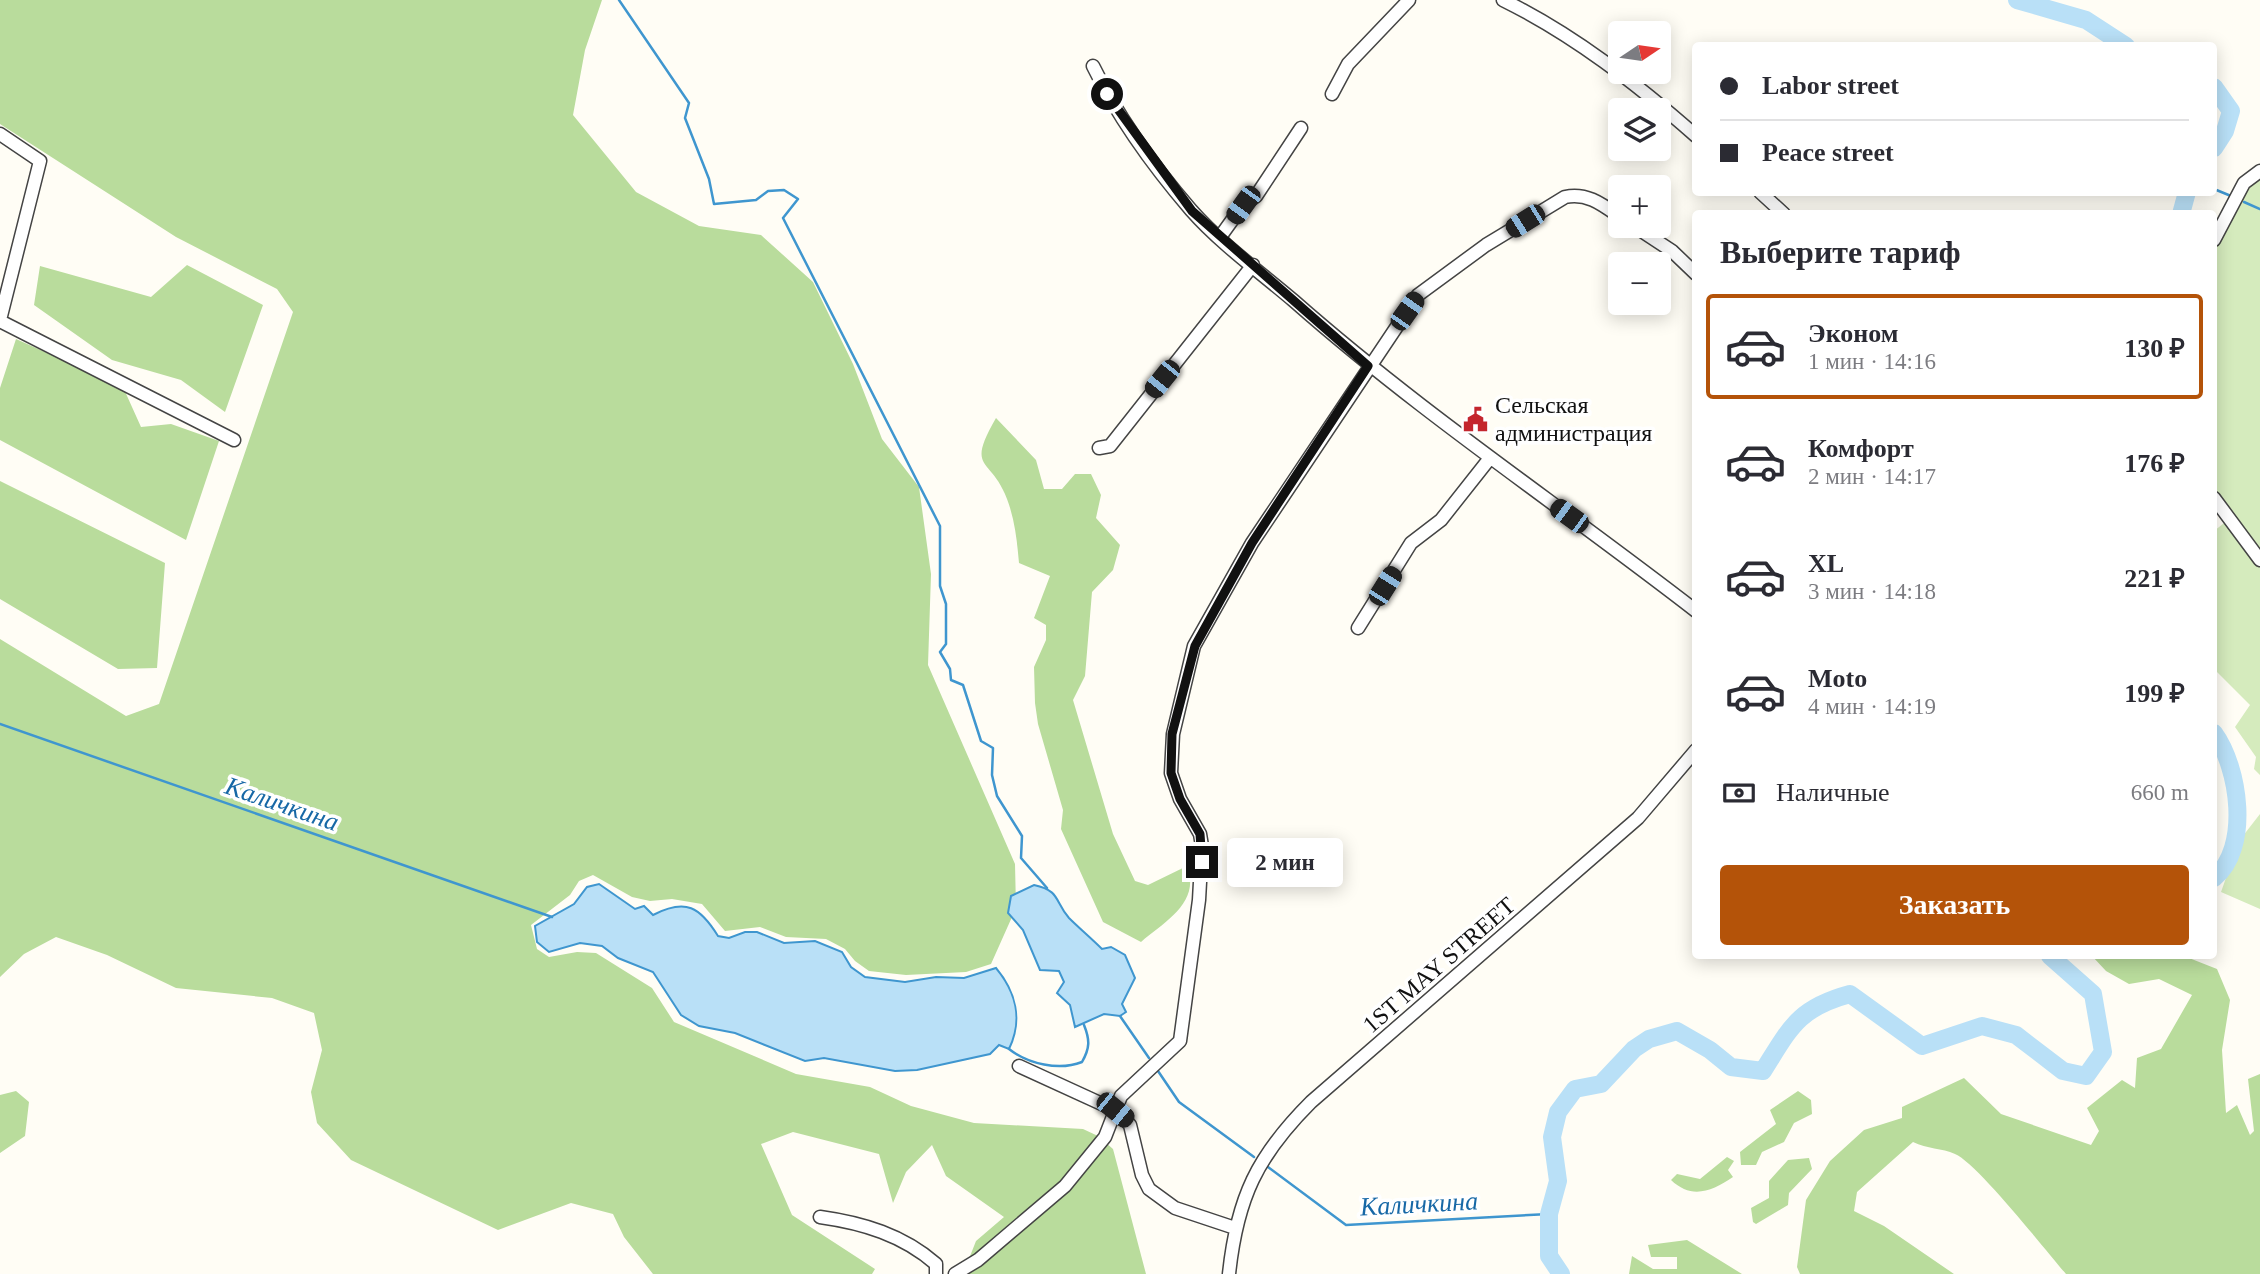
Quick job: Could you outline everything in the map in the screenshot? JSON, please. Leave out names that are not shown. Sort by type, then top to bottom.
[{"type":"street","points":[[1332,94],[1349,64],[1409,0]]},
{"type":"street","points":[[1503,0],[1574,40],[1652,97],[1692,132]]},
{"type":"street","points":[[1093,66],[1107,94],[1139,140],[1192,211],[1220,237],[1368,366],[1692,608]]},
{"type":"street","points":[[1220,237],[1243,205],[1256,196],[1301,128]]},
{"type":"street","points":[[0,134],[40,161],[1,303],[0,320],[234,439]]},
{"type":"street","points":[[2217,234],[2245,183],[2260,171]]},
{"type":"street","points":[[955,1274],[978,1261],[1065,1186],[1105,1137],[1121,1096],[1135,1080],[1173,1051],[1180,1041],[1201,878],[1200,834],[1180,799],[1171,773],[1172,734],[1195,646],[1252,543],[1418,295],[1486,245],[1565,197],[1579,196],[1595,200],[1608,208]]},
{"type":"street","points":[[1764,196],[1780,210]]},
{"type":"street","points":[[1652,238],[1672,251],[1692,270]]},
{"type":"street","points":[[1099,448],[1110,446],[1253,265]]},
{"type":"street","points":[[1358,628],[1411,543],[1441,520],[1490,458]]},
{"type":"street","points":[[2217,502],[2260,560]]},
{"type":"street","name":"1ST MAY STREET","points":[[1229,1274],[1235,1228],[1254,1175],[1278,1135],[1311,1102],[1638,818],[1692,755]]},
{"type":"street","points":[[1019,1066],[1115,1110],[1130,1125],[1142,1175],[1149,1189],[1175,1208],[1235,1228]]},
{"type":"street","points":[[820,1217],[854,1222],[913,1244],[936,1264],[936,1274]]},
{"type":"green space","points":[[0,0],[602,0],[585,50],[573,115],[636,192],[699,226],[761,235],[813,282],[853,364],[882,439],[919,487],[931,574],[928,665],[1015,864],[1016,908],[991,964],[966,972],[906,975],[869,971],[845,949],[826,939],[786,937],[760,927],[725,931],[702,904],[672,899],[650,901],[632,897],[593,875],[579,881],[570,895],[531,925],[537,949],[549,957],[577,952],[596,953],[652,988],[674,1022],[796,1074],[870,1087],[911,1106],[974,1123],[1083,1129],[1098,1136],[1113,1149],[1146,1274],[963,1274],[976,1241],[1004,1217],[946,1176],[932,1145],[906,1172],[893,1203],[879,1154],[793,1132],[761,1144],[792,1215],[875,1269],[872,1274],[653,1274],[624,1237],[613,1214],[571,1203],[498,1230],[351,1160],[317,1123],[311,1092],[322,1050],[314,1013],[272,998],[176,988],[107,955],[56,937],[24,954],[0,977],[0,639],[126,716],[159,704],[293,312],[277,289],[176,237],[0,124]]},
{"type":"green space","points":[[2260,179],[2260,775],[2254,769],[2256,757],[2235,727],[2250,705],[2217,672],[2217,529],[2233,516],[2217,494],[2217,239],[2232,220],[2249,185]]},
{"type":"green space","points":[[187,265],[263,305],[225,412],[181,380],[112,360],[34,305],[40,266],[151,297]]},
{"type":"green space","points":[[16,339],[123,387],[141,427],[171,424],[219,441],[186,540],[0,440],[0,388]]},
{"type":"green space","points":[[996,418],[1036,460],[1044,489],[1062,489],[1075,474],[1091,474],[1101,495],[1096,518],[1120,545],[1113,570],[1092,592],[1085,676],[1073,700],[1113,834],[1135,881],[1148,885],[1187,866],[1189,890],[1179,910],[1141,942],[1103,922],[1061,829],[1063,810],[1038,724],[1035,703],[1034,667],[1046,640],[1046,625],[1034,618],[1050,576],[1019,563],[1014,523],[1007,499],[1001,485],[984,463],[982,447]]},
{"type":"green space","points":[[0,481],[165,563],[157,668],[118,669],[0,599]]},
{"type":"green space","points":[[2260,814],[2260,909],[2221,892],[2239,841]]},
{"type":"green space","points":[[2095,959],[2192,959],[2217,969],[2230,1000],[2222,1050],[2226,1113],[2237,1105],[2250,1135],[2254,1131],[2248,1079],[2260,1074],[2260,1274],[2066,1274],[1979,1173],[1955,1154],[1913,1142],[1857,1192],[1854,1211],[1884,1226],[1954,1274],[1800,1274],[1797,1267],[1806,1200],[1830,1161],[1864,1130],[1902,1118],[1902,1107],[1964,1078],[2001,1114],[2091,1145],[2099,1131],[2087,1108],[2122,1080],[2135,1088],[2137,1058],[2161,1049],[2192,995],[2159,979],[2129,984],[2106,971]]},
{"type":"green space","points":[[16,1091],[29,1102],[25,1136],[0,1153],[0,1095]]},
{"type":"green space","points":[[1798,1091],[1811,1100],[1812,1114],[1794,1123],[1784,1142],[1762,1152],[1756,1165],[1741,1165],[1740,1152],[1776,1124],[1770,1110]]},
{"type":"green space","points":[[1727,1157],[1734,1161],[1728,1170],[1733,1177],[1710,1189],[1694,1192],[1671,1180],[1677,1174],[1700,1179]]},
{"type":"green space","points":[[1809,1158],[1812,1169],[1789,1193],[1788,1205],[1756,1224],[1753,1222],[1751,1208],[1769,1198],[1769,1181],[1788,1160]]},
{"type":"green space","points":[[1687,1240],[1742,1274],[1629,1274],[1632,1256],[1653,1269],[1677,1269],[1677,1257],[1651,1257],[1648,1245]]},
{"type":"water","points":[[599,884],[635,909],[644,906],[653,915],[675,907],[691,908],[705,918],[718,936],[729,938],[745,932],[757,932],[784,943],[815,941],[842,952],[851,967],[865,977],[905,982],[936,977],[964,978],[996,968],[1013,997],[1015,1007],[1016,1027],[1009,1049],[999,1045],[990,1054],[917,1070],[895,1071],[824,1058],[805,1061],[735,1033],[699,1026],[681,1015],[653,972],[618,958],[602,946],[580,943],[549,952],[537,942],[535,926],[574,904],[587,887]]},
{"type":"water","points":[[1034,885],[1049,890],[1069,918],[1102,949],[1111,947],[1125,955],[1135,978],[1122,1004],[1126,1012],[1120,1016],[1104,1014],[1075,1027],[1070,1005],[1057,993],[1064,982],[1059,971],[1040,970],[1023,930],[1008,913],[1011,896]]},
{"type":"waterway","points":[[619,0],[689,103],[685,118],[709,179],[714,204],[756,200],[768,191],[784,190],[798,199],[783,218],[940,526],[940,586],[946,604],[946,644],[940,652],[950,669],[951,680],[963,685],[981,741],[993,748],[992,775],[997,796],[1022,836],[1021,858],[1047,888]]},
{"type":"waterway","points":[[2017,0],[2086,20],[2120,42]]},
{"type":"waterway","points":[[2217,91],[2231,111],[2225,131],[2217,143]]},
{"type":"waterway","points":[[2217,190],[2231,196]]},
{"type":"waterway","points":[[2182,210],[2186,196]]},
{"type":"waterway","points":[[2244,202],[2260,209]]},
{"type":"waterway","name":"Каличкина","points":[[0,724],[552,917]]},
{"type":"waterway","points":[[2217,738],[2230,766],[2237,807],[2233,847],[2226,865],[2217,875]]},
{"type":"waterway","points":[[1561,1274],[1549,1256],[1549,1214],[1558,1181],[1552,1137],[1558,1112],[1575,1089],[1601,1084],[1634,1049],[1649,1039],[1677,1031],[1710,1050],[1731,1067],[1763,1071],[1789,1031],[1807,1013],[1850,994],[1922,1046],[1982,1026],[2016,1035],[2063,1071],[2086,1076],[2103,1052],[2093,994],[2053,959]]},
{"type":"waterway","name":"Каличкина","points":[[1120,1016],[1149,1058]]},
{"type":"waterway","name":"Каличкина","points":[[1009,1049],[1034,1062],[1054,1066],[1073,1065],[1082,1062],[1087,1052],[1084,1025]]},
{"type":"waterway","name":"Каличкина","points":[[1158,1071],[1179,1102],[1254,1157]]},
{"type":"waterway","name":"Каличкина","points":[[1268,1167],[1346,1225],[1549,1214]]},
{"type":"place","name":"Сельская администрация","points":[[1475,419]]},
{"type":"route","points":[[1107,94],[1192,211],[1368,366],[1252,543],[1195,646],[1172,734],[1171,773],[1180,799],[1200,834],[1202,862]]}]
